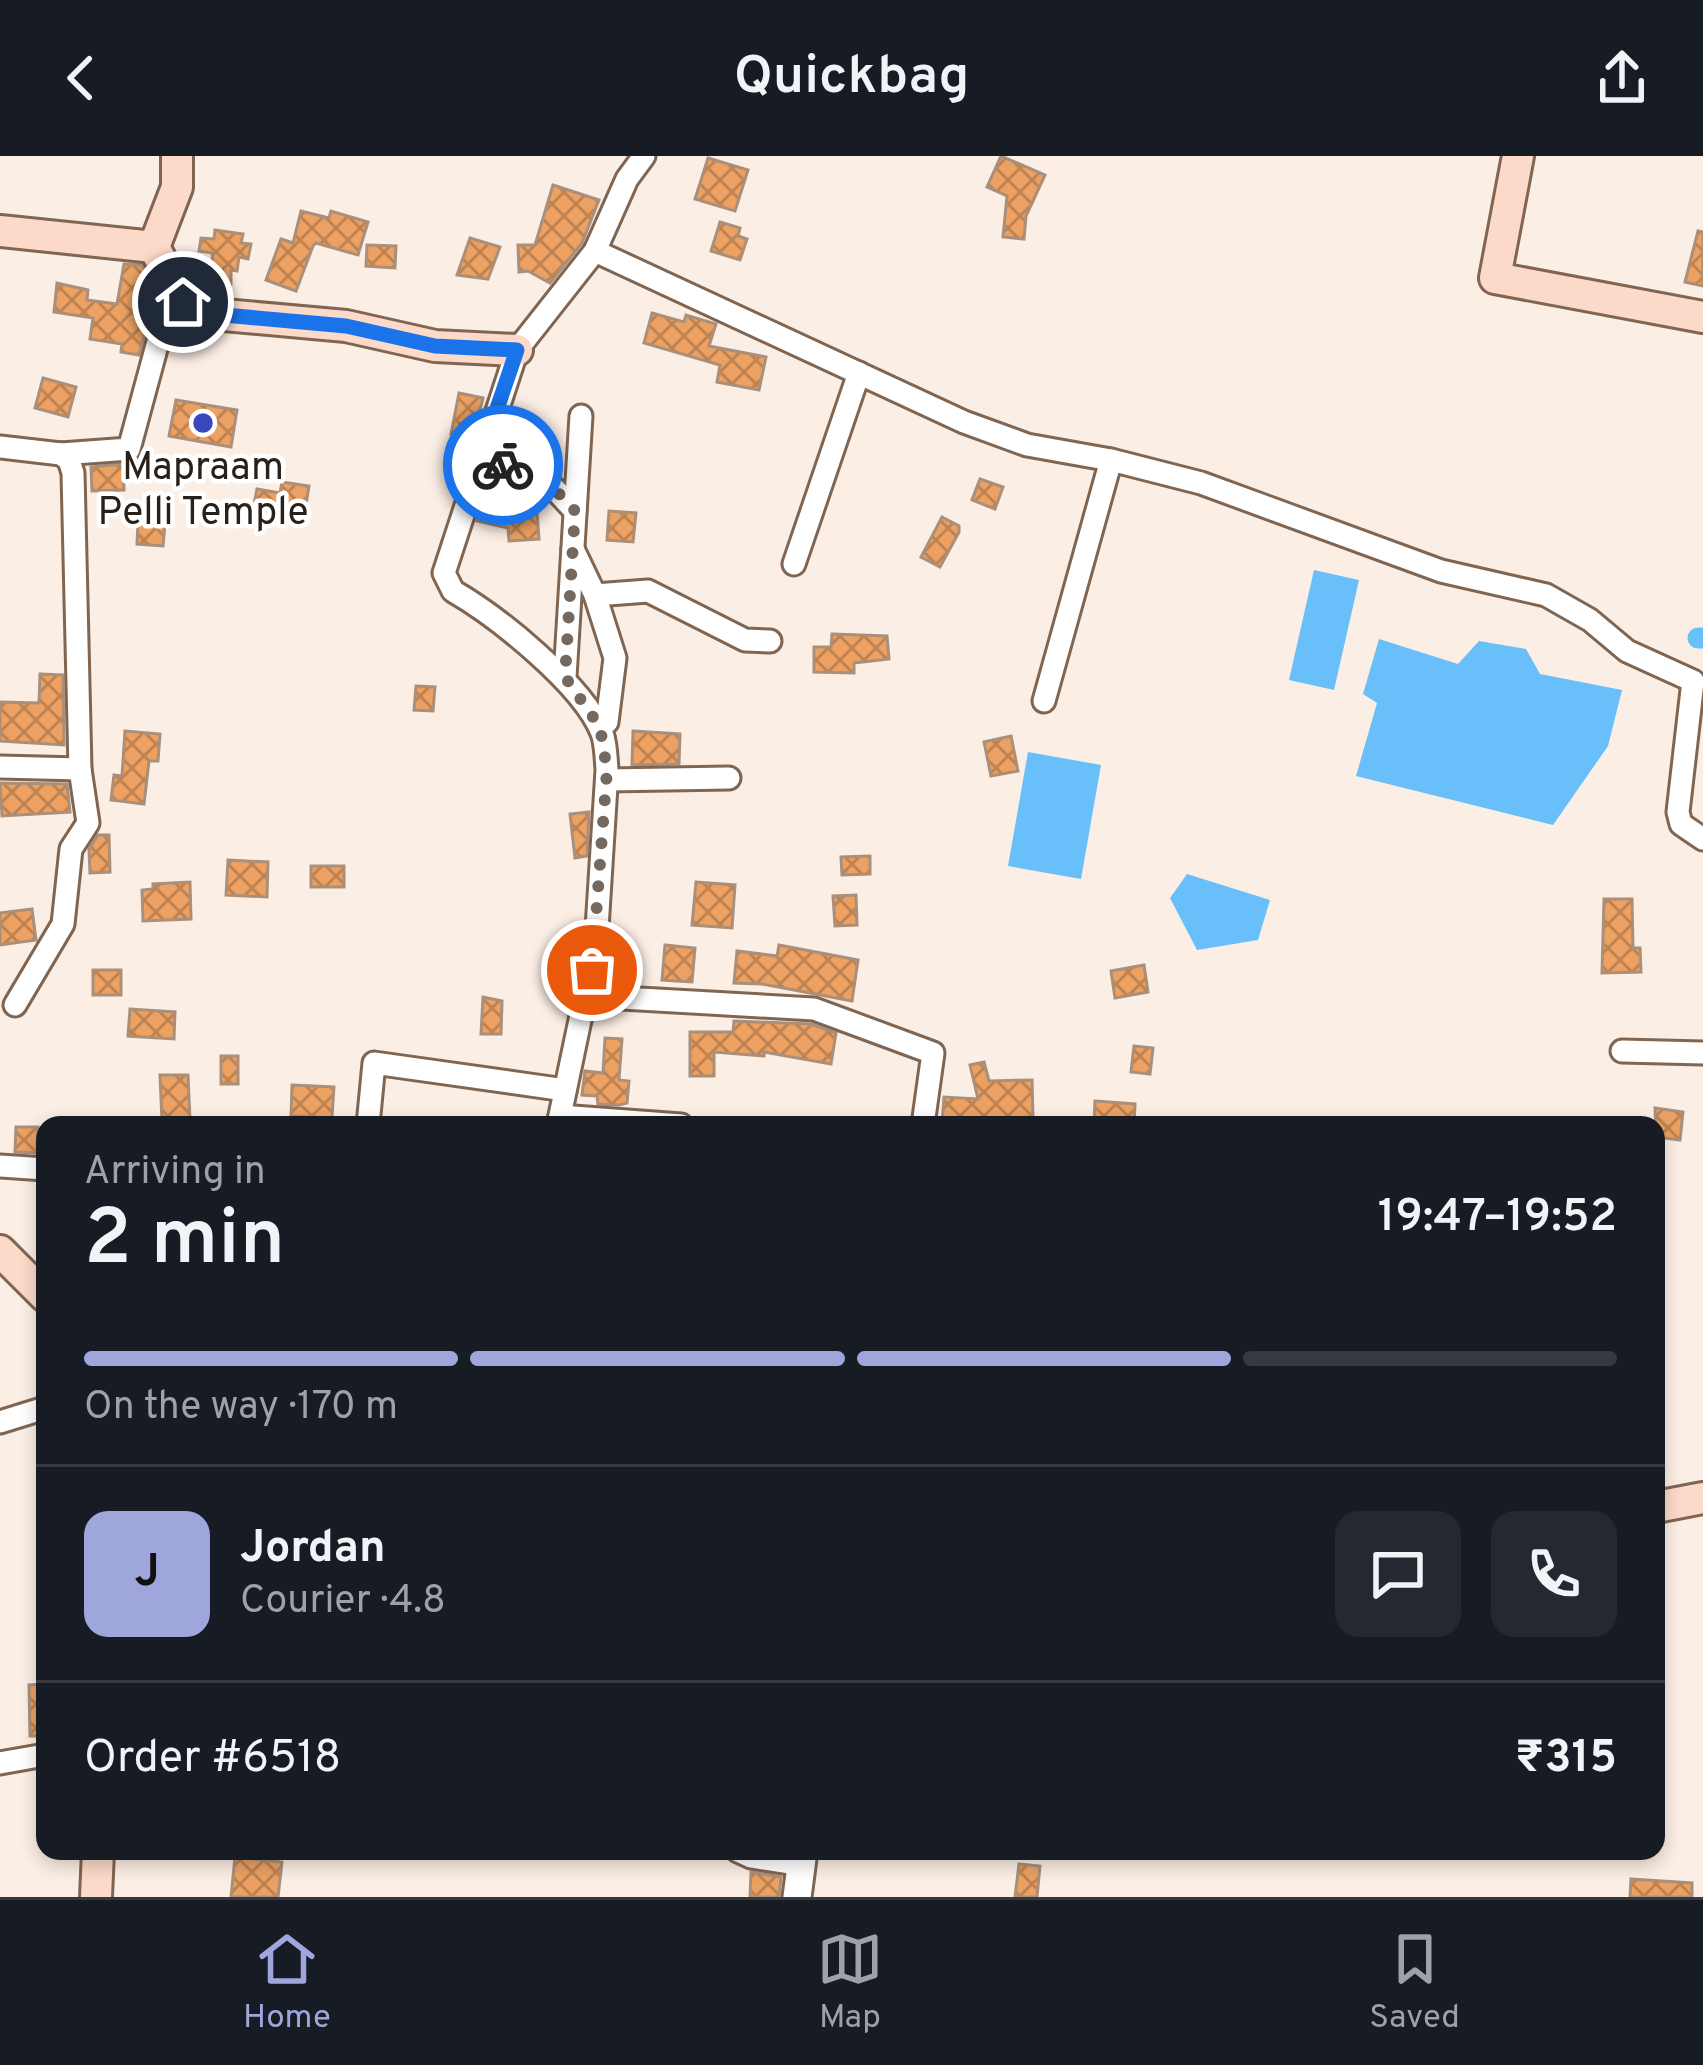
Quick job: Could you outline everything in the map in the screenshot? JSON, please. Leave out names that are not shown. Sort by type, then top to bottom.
[{"type":"main road","points":[[177,156],[176,188],[154,247],[183,302],[202,313],[346,326],[435,346],[517,350]]},
{"type":"main road","points":[[1518,156],[1495,278],[1703,317]]},
{"type":"main road","points":[[0,231],[154,247]]},
{"type":"main road","points":[[0,1251],[36,1287]]},
{"type":"main road","points":[[1665,1505],[1703,1498]]},
{"type":"main road","points":[[96,1897],[98,1860]]},
{"type":"street","points":[[560,1116],[596,944],[607,780],[605,743],[600,727],[565,677],[447,584],[446,562],[517,350],[595,251],[626,179],[644,156]]},
{"type":"street","points":[[595,251],[964,422],[1027,445],[1201,483],[1442,571],[1546,595],[1590,620],[1627,651],[1693,681],[1678,812],[1682,824],[1703,839]]},
{"type":"street","points":[[0,447],[61,454],[129,449],[173,286]]},
{"type":"street","points":[[794,564],[859,373]]},
{"type":"street","points":[[565,677],[581,416]]},
{"type":"street","points":[[15,1005],[64,924],[71,849],[88,823],[80,769],[73,473],[61,454]]},
{"type":"street","points":[[481,456],[549,483],[575,511]]},
{"type":"street","points":[[1044,701],[1112,460]]},
{"type":"street","points":[[573,549],[595,595],[615,658],[607,722],[600,727]]},
{"type":"street","points":[[595,595],[648,591],[745,640],[770,641]]},
{"type":"street","points":[[0,767],[80,769]]},
{"type":"street","points":[[607,780],[729,778]]},
{"type":"street","points":[[587,995],[814,1009],[933,1053],[924,1116]]},
{"type":"street","points":[[1622,1052],[1703,1053]]},
{"type":"street","points":[[369,1116],[374,1063],[565,1090]]},
{"type":"street","points":[[0,1166],[36,1168]]},
{"type":"street","points":[[0,1422],[36,1411]]},
{"type":"street","points":[[0,1763],[36,1757]]},
{"type":"street","points":[[796,1897],[802,1860]]},
{"type":"water","points":[[1314,570],[1359,580],[1334,690],[1289,680]]},
{"type":"water","points":[[1379,639],[1458,664],[1479,641],[1526,649],[1540,674],[1622,690],[1608,746],[1553,825],[1356,776],[1377,703],[1363,694]]},
{"type":"water","points":[[1028,752],[1101,765],[1081,879],[1008,866]]},
{"type":"water","points":[[1187,874],[1270,900],[1258,940],[1197,950],[1170,898]]},
{"type":"building","points":[[1001,156],[1045,175],[1026,216],[1024,239],[1003,237],[1007,196],[987,187]]},
{"type":"building","points":[[708,158],[748,170],[735,211],[695,199]]},
{"type":"building","points":[[553,185],[599,200],[582,243],[550,283],[528,271],[519,272],[518,245],[535,245]]},
{"type":"building","points":[[301,211],[329,218],[331,211],[368,222],[358,255],[316,243],[296,291],[266,280],[281,239],[293,243]]},
{"type":"building","points":[[720,222],[740,228],[738,236],[747,239],[740,260],[711,251]]},
{"type":"building","points":[[215,230],[243,234],[241,243],[251,244],[248,259],[239,257],[237,271],[231,270],[231,284],[214,284],[212,253],[199,251],[201,238],[214,239]]},
{"type":"building","points":[[1698,231],[1703,232],[1703,286],[1685,282]]},
{"type":"building","points":[[470,238],[500,247],[488,279],[457,275]]},
{"type":"building","points":[[367,245],[396,246],[395,268],[366,266]]},
{"type":"building","points":[[124,264],[142,265],[156,292],[139,355],[121,352],[122,344],[90,339],[93,318],[54,312],[57,283],[88,290],[87,300],[117,304]]},
{"type":"building","points":[[652,313],[684,322],[686,315],[716,324],[709,346],[766,357],[759,390],[717,382],[720,365],[644,343]]},
{"type":"building","points":[[43,378],[76,387],[68,417],[35,408]]},
{"type":"building","points":[[459,393],[483,398],[472,439],[451,434]]},
{"type":"building","name":"Mapraam Pelli Temple","points":[[176,400],[237,410],[231,447],[169,436]]},
{"type":"building","points":[[123,464],[124,490],[92,491],[91,467]]},
{"type":"building","points":[[980,479],[1003,487],[995,509],[972,500]]},
{"type":"building","points":[[282,482],[309,486],[303,524],[276,520],[277,512],[253,509],[257,489],[280,493]]},
{"type":"building","points":[[486,494],[500,497],[497,514],[537,512],[539,539],[509,541],[508,528],[477,521]]},
{"type":"building","points":[[609,511],[636,513],[633,542],[607,540]]},
{"type":"building","points":[[942,517],[959,526],[959,532],[940,567],[921,557]]},
{"type":"building","points":[[138,522],[165,524],[163,546],[137,544]]},
{"type":"building","points":[[832,634],[887,636],[889,659],[854,663],[854,673],[814,672],[814,647],[831,647]]},
{"type":"building","points":[[40,674],[63,675],[64,745],[0,741],[0,702],[39,703]]},
{"type":"building","points":[[416,686],[435,687],[433,711],[414,710]]},
{"type":"building","points":[[125,731],[160,734],[158,761],[149,761],[144,804],[111,800],[114,775],[122,776]]},
{"type":"building","points":[[633,731],[680,734],[679,764],[632,765]]},
{"type":"building","points":[[1011,736],[1018,771],[991,776],[984,742]]},
{"type":"building","points":[[0,783],[67,784],[70,812],[2,816]]},
{"type":"building","points":[[589,812],[587,856],[575,858],[570,814]]},
{"type":"building","points":[[98,835],[109,835],[110,872],[90,873],[89,849]]},
{"type":"building","points":[[870,856],[870,874],[842,875],[841,857]]},
{"type":"building","points":[[228,860],[268,862],[267,897],[226,895]]},
{"type":"building","points":[[311,866],[344,866],[344,887],[311,887]]},
{"type":"building","points":[[190,882],[191,919],[143,921],[142,890],[153,889],[153,884]]},
{"type":"building","points":[[696,882],[735,885],[732,928],[692,925]]},
{"type":"building","points":[[856,895],[857,925],[835,926],[833,896]]},
{"type":"building","points":[[1604,899],[1632,899],[1633,948],[1640,948],[1641,972],[1602,973]]},
{"type":"building","points":[[32,909],[36,940],[0,945],[0,913]]},
{"type":"building","points":[[665,945],[695,948],[692,982],[662,980]]},
{"type":"building","points":[[779,945],[858,960],[852,1001],[734,983],[737,951],[777,956]]},
{"type":"building","points":[[1144,965],[1148,992],[1115,998],[1111,971]]},
{"type":"building","points":[[93,970],[121,970],[121,995],[93,995]]},
{"type":"building","points":[[483,997],[502,1001],[501,1034],[481,1034]]},
{"type":"building","points":[[130,1009],[175,1012],[174,1039],[128,1036]]},
{"type":"building","points":[[734,1021],[811,1024],[836,1033],[831,1064],[764,1052],[764,1056],[714,1052],[714,1076],[690,1076],[690,1032],[733,1032]]},
{"type":"building","points":[[605,1038],[622,1039],[619,1080],[629,1081],[627,1103],[598,1104],[597,1096],[582,1095],[585,1071],[603,1073]]},
{"type":"building","points":[[1134,1046],[1153,1048],[1150,1074],[1131,1072]]},
{"type":"building","points":[[221,1056],[238,1056],[238,1084],[221,1084]]},
{"type":"building","points":[[984,1062],[989,1081],[1032,1080],[1033,1116],[943,1116],[944,1097],[978,1099],[970,1065]]},
{"type":"building","points":[[160,1075],[188,1075],[190,1116],[162,1116]]},
{"type":"building","points":[[292,1085],[334,1087],[332,1116],[291,1116]]},
{"type":"building","points":[[1095,1101],[1135,1104],[1134,1116],[1094,1116]]},
{"type":"building","points":[[1655,1108],[1683,1112],[1680,1140],[1665,1138],[1665,1116],[1655,1116]]},
{"type":"building","points":[[16,1127],[36,1127],[36,1153],[15,1152]]},
{"type":"building","points":[[36,1684],[36,1736],[30,1736],[29,1685]]},
{"type":"building","points":[[235,1860],[282,1862],[278,1897],[231,1897]]},
{"type":"building","points":[[1019,1864],[1040,1866],[1037,1897],[1015,1897]]},
{"type":"building","points":[[751,1872],[781,1877],[779,1897],[750,1897]]},
{"type":"building","points":[[1631,1879],[1692,1883],[1692,1897],[1630,1897]]},
{"type":"waterway","points":[[1698,638],[1703,638]]},
{"type":"way so far","points":[[503,465],[549,483],[575,511],[565,677],[600,727],[607,770],[592,970]]},
{"type":"place","name":"Mapraam Pelli Temple","points":[[203,423]]},
{"type":"route","points":[[183,302],[202,313],[346,326],[435,346],[517,350],[481,456],[503,465]]}]
